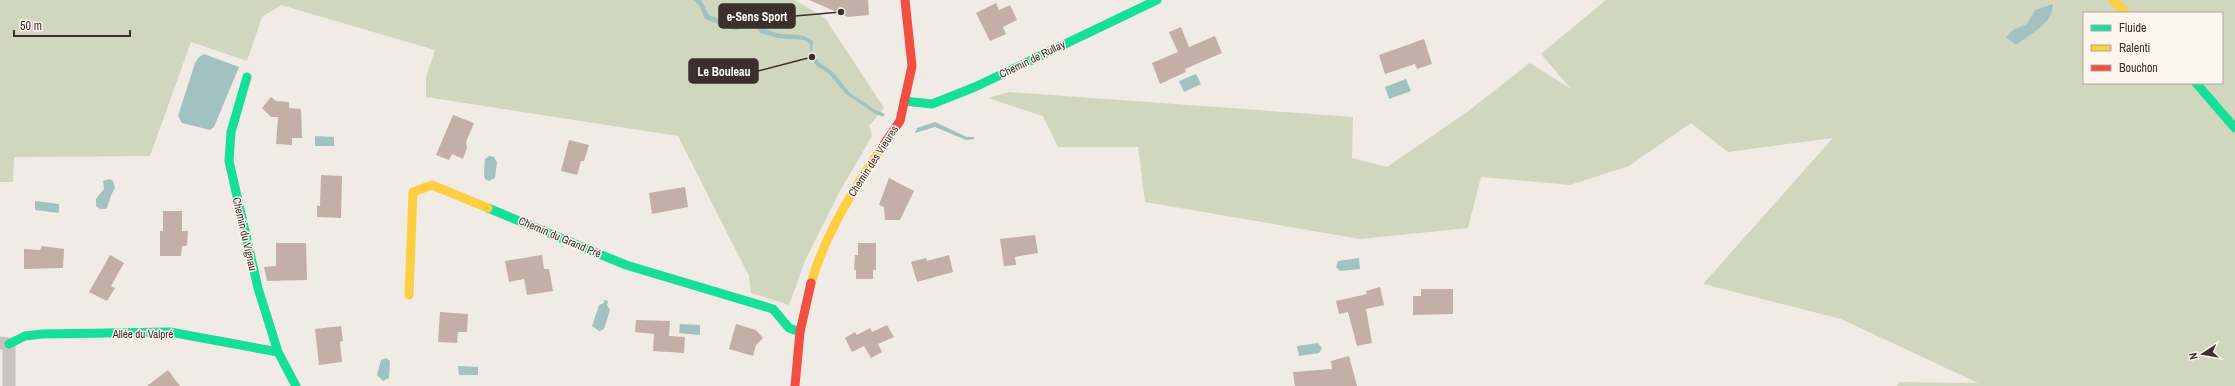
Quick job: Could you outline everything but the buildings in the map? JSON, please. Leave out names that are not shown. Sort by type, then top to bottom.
[{"type":"street","name":"Chemin des Vieures","points":[[796,386],[800,332],[806,301],[815,269],[852,191],[900,121],[912,66],[906,0]]},
{"type":"street","name":"Chemin de Rullay","points":[[904,101],[932,104],[975,87],[1157,0]]},
{"type":"street","points":[[2113,0],[2125,12]]},
{"type":"street","name":"Chemin du Vignau","points":[[247,77],[231,132],[229,161],[258,288],[278,352],[296,386]]},
{"type":"street","points":[[2197,84],[2235,128]]},
{"type":"street","name":"Chemin du Grand Pré","points":[[409,295],[413,192],[432,185],[626,265],[773,309],[789,328],[800,332]]},
{"type":"street","name":"Allée du Valpré","points":[[5,344],[24,336],[42,334],[170,332],[278,352]]},
{"type":"street","points":[[5,344],[8,386]]},
{"type":"green space","points":[[0,0],[795,0],[825,18],[884,108],[869,126],[872,136],[840,191],[805,261],[789,305],[751,293],[749,276],[678,136],[426,97],[426,77],[435,50],[281,5],[262,17],[247,61],[191,42],[150,156],[14,157],[13,182],[0,182]]},
{"type":"green space","points":[[1606,0],[2235,0],[2235,386],[1897,386],[1899,382],[1978,383],[1841,319],[1703,284],[1833,138],[1728,152],[1691,123],[1629,166],[1570,185],[1481,177],[1468,228],[1360,239],[1145,202],[1138,147],[1058,147],[1043,116],[988,98],[1009,92],[1353,117],[1352,158],[1387,167],[1467,112],[1530,63],[1571,89],[1541,54]]},
{"type":"water","points":[[693,0],[701,0],[709,15],[736,25],[742,20],[747,20],[777,33],[800,35],[808,38],[813,41],[812,51],[819,62],[833,72],[850,93],[875,110],[885,114],[883,117],[874,113],[846,94],[829,74],[817,66],[811,59],[810,44],[804,40],[778,38],[761,33],[754,26],[746,24],[738,30],[734,30],[705,19],[699,5]]},
{"type":"water","points":[[2053,4],[2052,12],[2045,23],[2016,45],[2006,37],[2013,30],[2027,24],[2035,10]]},
{"type":"water","points":[[204,54],[239,67],[214,127],[210,130],[182,123],[178,116],[195,63],[199,57]]},
{"type":"water","points":[[1196,74],[1201,84],[1184,92],[1179,81]]},
{"type":"water","points":[[1406,79],[1411,91],[1389,99],[1385,87]]},
{"type":"water","points":[[935,122],[967,137],[974,137],[974,139],[966,140],[935,127],[915,133],[917,128]]},
{"type":"water","points":[[315,136],[334,137],[334,146],[315,146]]},
{"type":"water","points":[[489,156],[494,157],[497,162],[495,178],[489,181],[485,179],[484,174],[485,159]]},
{"type":"water","points":[[110,179],[113,181],[115,188],[106,209],[100,209],[96,206],[96,199],[104,189],[103,181]]},
{"type":"water","points":[[35,201],[59,204],[59,213],[35,210]]},
{"type":"water","points":[[1359,258],[1360,269],[1340,271],[1336,267],[1338,261]]},
{"type":"water","points":[[604,300],[608,301],[607,305],[610,310],[604,329],[599,331],[592,326],[599,305],[604,303]]},
{"type":"water","points":[[680,324],[700,325],[700,335],[679,333]]},
{"type":"water","points":[[1318,343],[1322,348],[1319,353],[1299,356],[1297,346]]},
{"type":"water","points":[[386,358],[390,361],[389,378],[383,381],[377,375],[381,360]]},
{"type":"water","points":[[458,366],[478,367],[478,375],[459,375]]},
{"type":"traffic: fast","points":[[904,101],[932,104],[975,87],[1157,0]]},
{"type":"traffic: fast","points":[[247,77],[231,132],[229,161],[258,288],[278,352],[296,386]]},
{"type":"traffic: fast","points":[[2197,84],[2235,128]]},
{"type":"traffic: fast","points":[[488,208],[626,265],[773,309],[789,328],[800,332]]},
{"type":"traffic: fast","points":[[9,344],[25,336],[42,334],[170,332],[278,352]]},
{"type":"traffic: slow","points":[[2113,0],[2125,12]]},
{"type":"traffic: slow","points":[[811,283],[824,247],[841,212],[882,147]]},
{"type":"traffic: slow","points":[[409,295],[413,192],[432,185],[488,208]]},
{"type":"traffic: jam","points":[[882,147],[900,121],[912,66],[905,0]]},
{"type":"traffic: jam","points":[[795,386],[800,332],[811,283]]},
{"type":"place","name":"e-Sens Sport","points":[[841,12]]},
{"type":"place","name":"Le Bouleau","points":[[812,57]]}]
